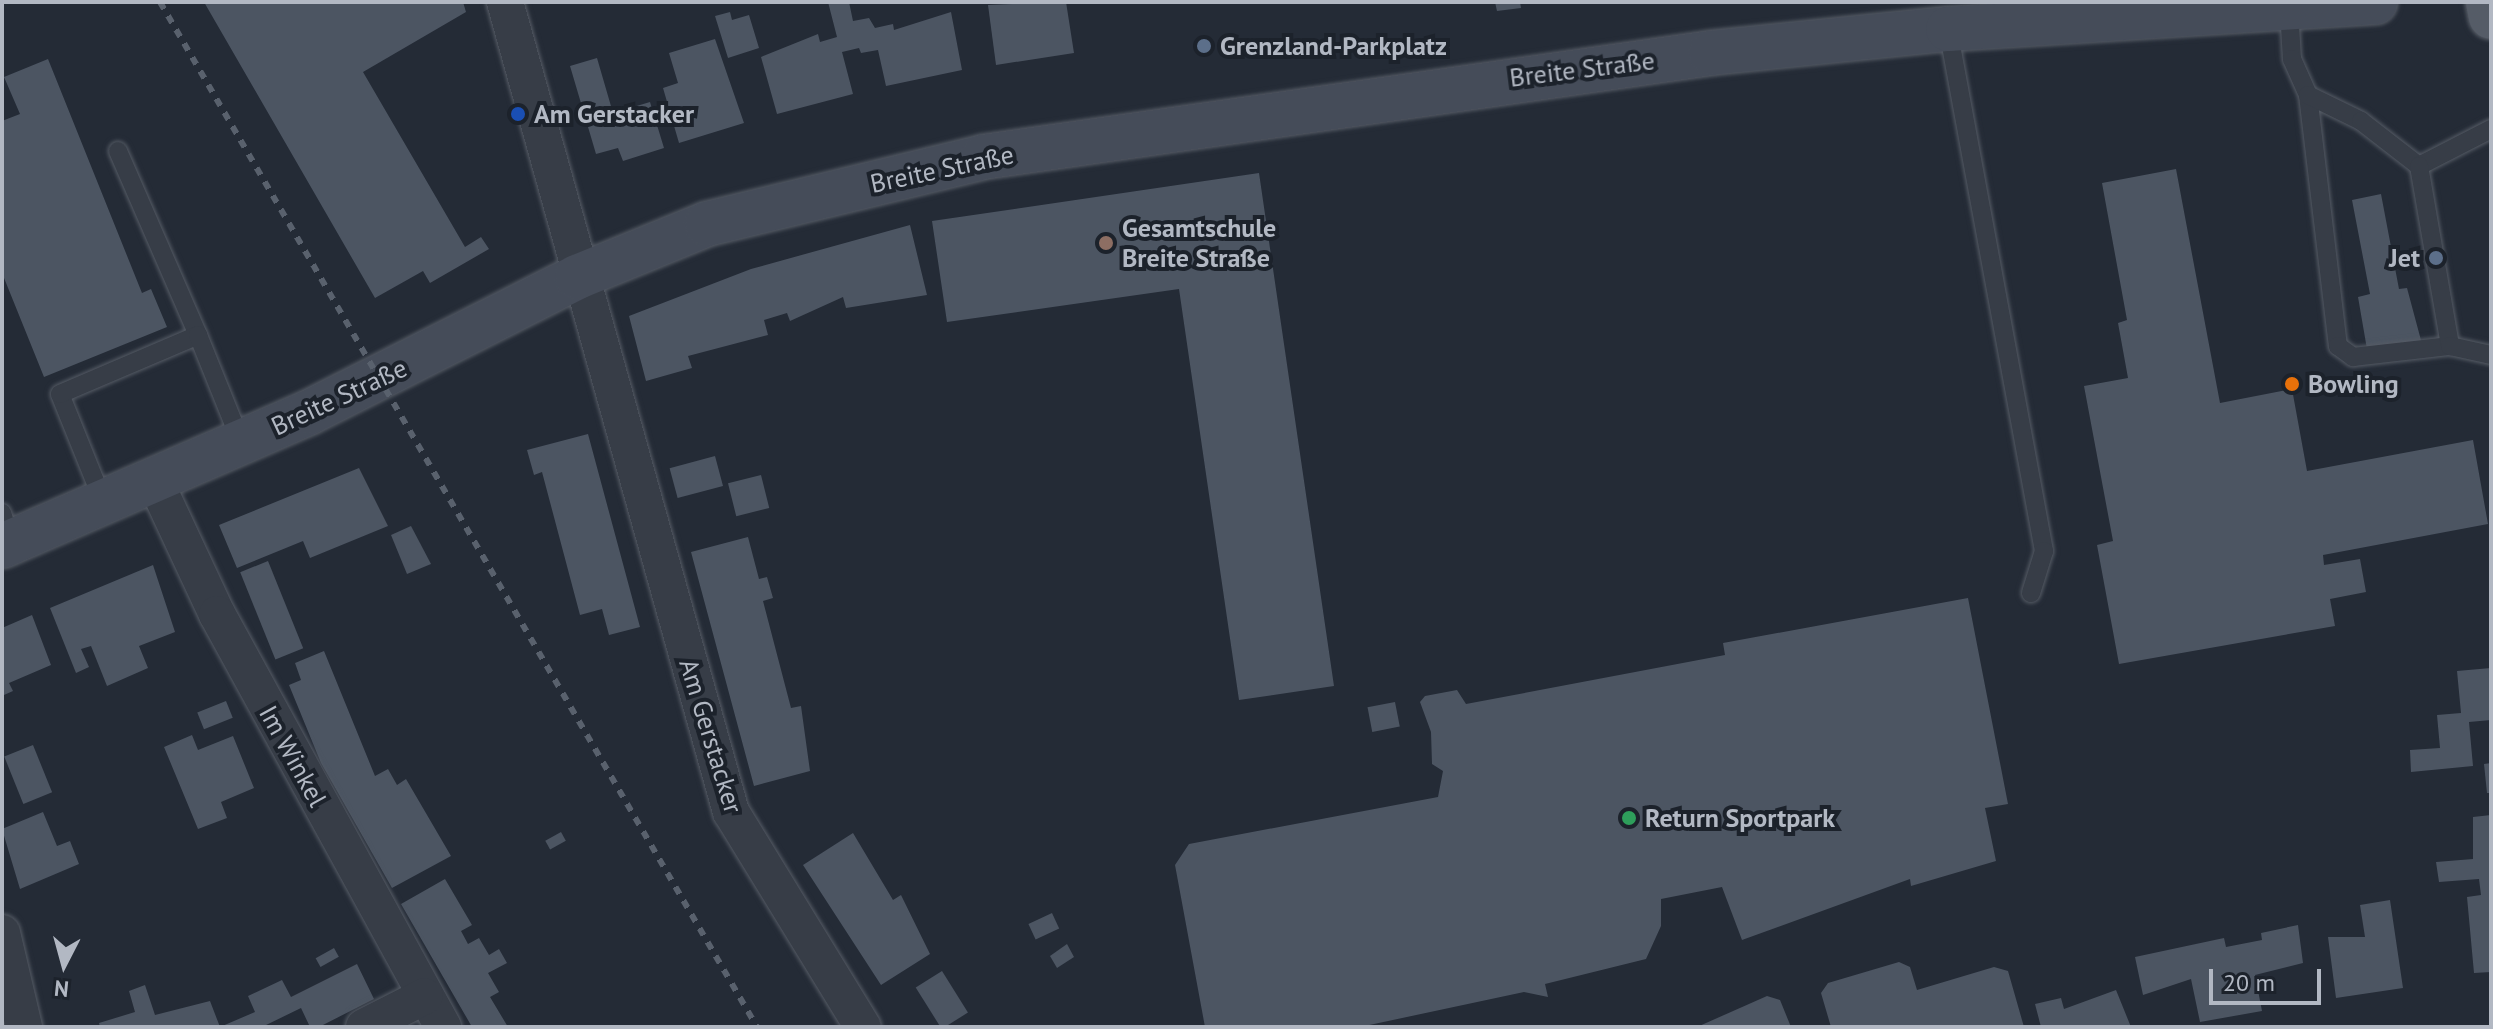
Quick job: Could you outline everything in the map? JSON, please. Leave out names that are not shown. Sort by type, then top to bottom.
[{"type":"main road","name":"Breite Straße","points":[[5,533],[103,502],[241,442],[577,277],[707,224],[983,157],[1426,89],[1948,29],[2375,2]]},
{"type":"main road","points":[[2488,2],[2491,17]]},
{"type":"street","name":"Am Gerstacker","points":[[505,2],[577,277],[731,812],[863,1027]]},
{"type":"street","name":"Im Winkel","points":[[154,479],[224,628],[443,1027]]},
{"type":"street","points":[[2,933],[24,1027]]},
{"type":"street","points":[[364,1027],[425,996]]},
{"type":"lane","points":[[2289,9],[2292,59],[2308,95],[2338,346],[2353,357],[2450,346],[2491,355]]},
{"type":"lane","points":[[1948,29],[2044,551],[2031,593]]},
{"type":"lane","points":[[2308,95],[2361,121],[2419,166],[2450,346]]},
{"type":"lane","points":[[2419,166],[2491,129]]},
{"type":"lane","points":[[118,151],[241,442]]},
{"type":"lane","points":[[103,502],[60,394],[198,335]]},
{"type":"building","points":[[204,2],[463,2],[466,12],[363,72],[465,247],[481,237],[489,249],[430,283],[423,271],[375,298]]},
{"type":"building","points":[[828,2],[849,2],[853,21],[869,18],[875,28],[893,24],[894,30],[951,12],[962,70],[886,86],[878,50],[861,53],[859,48],[842,52],[853,94],[777,114],[761,57],[818,34],[820,42],[837,37]]},
{"type":"building","points":[[1066,2],[1074,53],[996,65],[988,5]]},
{"type":"building","points":[[1495,2],[1520,2],[1521,8],[1497,11]]},
{"type":"building","points":[[730,12],[732,20],[749,15],[759,48],[728,58],[715,16]]},
{"type":"building","points":[[715,39],[744,123],[679,143],[663,88],[678,83],[669,53]]},
{"type":"building","points":[[597,58],[613,113],[650,102],[664,148],[623,161],[618,148],[596,154],[570,66]]},
{"type":"building","points":[[48,59],[142,293],[151,289],[167,327],[44,377],[2,273],[2,121],[20,114],[4,77]]},
{"type":"building","points":[[2176,169],[2220,403],[2292,389],[2307,471],[2473,440],[2488,524],[2323,555],[2324,565],[2360,559],[2366,592],[2330,599],[2335,626],[2119,664],[2097,545],[2113,541],[2084,386],[2128,378],[2118,323],[2127,320],[2102,183]]},
{"type":"building","points":[[1259,173],[1334,686],[1239,700],[1179,289],[947,322],[932,221]]},
{"type":"building","points":[[2381,194],[2399,289],[2407,288],[2422,344],[2368,355],[2358,297],[2370,294],[2352,200]]},
{"type":"building","points":[[910,225],[927,295],[846,308],[843,297],[790,321],[787,313],[764,320],[768,335],[688,356],[692,368],[646,381],[629,316],[751,269]]},
{"type":"building","points":[[588,434],[640,627],[609,635],[602,609],[580,615],[542,472],[534,475],[527,450]]},
{"type":"building","points":[[715,456],[723,486],[678,498],[670,468]]},
{"type":"building","points":[[359,468],[388,526],[310,558],[303,541],[237,568],[219,525]]},
{"type":"building","points":[[761,475],[769,508],[736,516],[728,483]]},
{"type":"building","points":[[411,526],[431,564],[407,574],[391,535]]},
{"type":"building","points":[[748,537],[759,579],[767,577],[773,598],[763,601],[791,708],[801,706],[810,771],[754,786],[691,552]]},
{"type":"building","points":[[268,561],[303,648],[275,659],[240,572]]},
{"type":"building","points":[[153,565],[175,632],[139,646],[148,668],[107,686],[91,646],[81,649],[89,667],[76,673],[50,608]]},
{"type":"building","name":"Return Sportpark","points":[[1968,598],[2008,804],[1985,808],[1996,861],[1911,886],[1910,879],[1742,940],[1722,887],[1661,899],[1661,926],[1646,959],[1545,984],[1548,997],[1524,992],[1360,1027],[1205,1027],[1175,865],[1189,844],[1438,797],[1443,771],[1432,764],[1431,732],[1420,702],[1425,696],[1457,690],[1466,704],[1725,655],[1723,643]]},
{"type":"building","points":[[32,615],[51,665],[9,683],[13,691],[4,695],[2,628]]},
{"type":"building","points":[[324,651],[375,776],[388,769],[397,785],[406,779],[451,856],[392,888],[321,763],[289,685],[301,680],[295,663]]},
{"type":"building","points":[[2491,668],[2491,720],[2469,722],[2473,766],[2411,772],[2410,750],[2440,748],[2437,715],[2461,713],[2457,671]]},
{"type":"building","points":[[226,701],[233,718],[204,729],[197,713]]},
{"type":"building","points":[[1395,702],[1400,727],[1372,732],[1368,707]]},
{"type":"building","points":[[192,735],[198,750],[233,736],[254,788],[221,802],[227,818],[198,829],[164,747]]},
{"type":"building","points":[[33,745],[52,792],[23,804],[4,757]]},
{"type":"building","points":[[2491,763],[2491,793],[2487,793],[2484,764]]},
{"type":"building","points":[[43,812],[57,846],[70,841],[79,864],[20,889],[2,829]]},
{"type":"building","points":[[2491,815],[2491,972],[2474,973],[2467,897],[2481,895],[2479,879],[2439,882],[2436,862],[2473,859],[2473,817]]},
{"type":"building","points":[[561,832],[566,841],[550,849],[545,841]]},
{"type":"building","points":[[853,833],[893,900],[901,895],[930,954],[881,985],[803,865]]},
{"type":"building","points":[[445,879],[472,925],[461,931],[468,944],[479,938],[489,955],[499,949],[507,963],[488,973],[499,992],[490,997],[508,1027],[472,1027],[401,904]]},
{"type":"building","points":[[2390,900],[2403,988],[2336,998],[2328,937],[2365,937],[2360,905]]},
{"type":"building","points":[[1052,913],[1059,928],[1036,939],[1028,924]]},
{"type":"building","points":[[2298,925],[2303,963],[2255,975],[2262,1011],[2200,1022],[2191,979],[2143,995],[2135,957],[2224,938],[2226,947],[2262,940],[2261,933]]},
{"type":"building","points":[[1067,944],[1074,957],[1057,968],[1050,956]]},
{"type":"building","points":[[334,948],[339,957],[320,967],[316,958]]},
{"type":"building","points":[[1899,962],[1910,967],[1917,990],[1994,967],[2008,971],[2024,1027],[1831,1027],[1821,993],[1828,983]]},
{"type":"building","points":[[357,964],[374,999],[319,1027],[310,1027],[301,1008],[262,1027],[220,1027],[255,1012],[248,996],[282,980],[291,997]]},
{"type":"building","points":[[942,971],[968,1013],[940,1027],[916,987]]},
{"type":"building","points":[[145,985],[155,1015],[210,1001],[220,1027],[100,1027],[99,1023],[135,1012],[129,991]]},
{"type":"building","points":[[2116,990],[2131,1027],[2041,1027],[2035,1004],[2061,998],[2064,1009]]},
{"type":"building","points":[[1767,996],[1780,1000],[1791,1027],[1697,1027]]},
{"type":"railway","points":[[160,2],[757,1027]]},
{"type":"place","name":"Grenzland-Parkplatz","points":[[1204,46]]},
{"type":"place","name":"Am Gerstacker","points":[[518,114]]},
{"type":"place","name":"Gesamtschule Breite Straße","points":[[1106,243]]},
{"type":"place","name":"Jet","points":[[2436,258]]},
{"type":"place","name":"Bowling","points":[[2292,384]]},
{"type":"place","name":"Return Sportpark","points":[[1629,818]]}]
